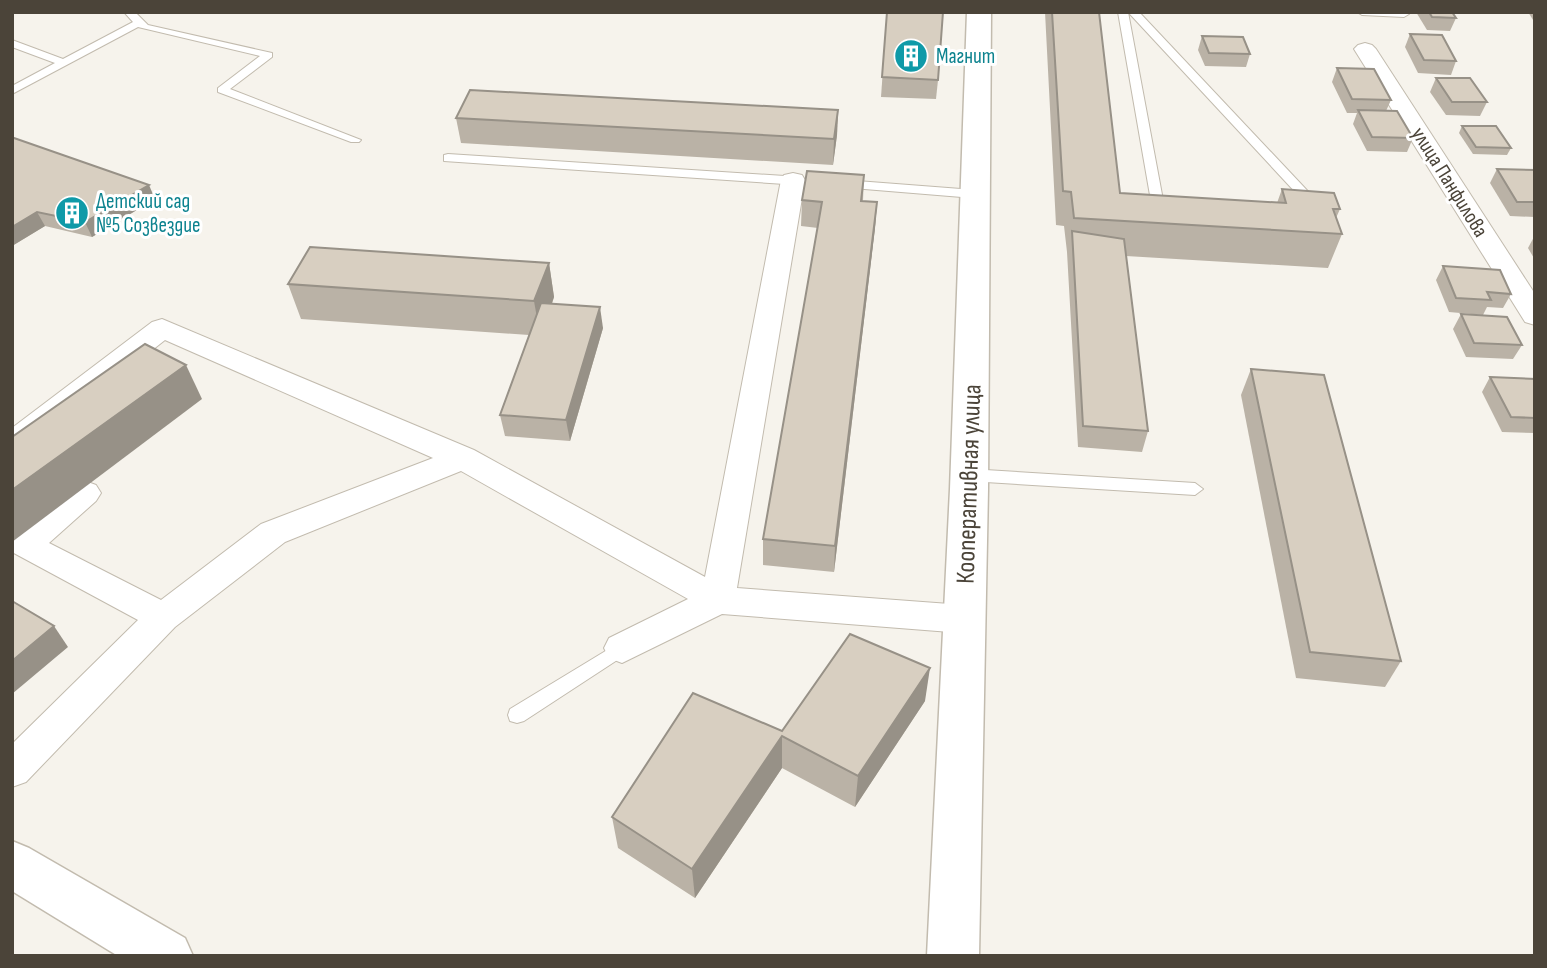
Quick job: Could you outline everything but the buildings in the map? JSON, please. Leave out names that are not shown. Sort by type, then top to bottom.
[{"type":"street","name":"Кооперативная улица","points":[[953,956],[969,475],[979,12]]},
{"type":"street","name":"улица Панфилова","points":[[1365,49],[1535,316]]},
{"type":"street","points":[[718,600],[803,181]]},
{"type":"street","points":[[12,444],[162,328],[463,458],[718,600],[964,619]]},
{"type":"street","points":[[12,770],[163,617],[273,533],[463,458]]},
{"type":"street","points":[[85,493],[25,545],[163,617]]},
{"type":"street","points":[[622,648],[718,600]]},
{"type":"street","points":[[12,864],[167,956]]},
{"type":"lane","points":[[129,12],[144,27],[268,55],[222,90],[355,140]]},
{"type":"lane","points":[[1123,12],[1157,201],[1161,206],[1189,208]]},
{"type":"lane","points":[[1133,12],[1323,215],[1310,214]]},
{"type":"lane","points":[[1362,12],[1405,14],[1403,12]]},
{"type":"lane","points":[[12,91],[139,23]]},
{"type":"lane","points":[[12,43],[64,63]]},
{"type":"lane","points":[[448,158],[803,181]]},
{"type":"lane","points":[[837,183],[974,194]]},
{"type":"lane","points":[[969,475],[1195,489]]},
{"type":"lane","points":[[517,715],[622,648]]},
{"type":"place","name":"Магнит","points":[[911,56]]},
{"type":"place","name":"Детский сад №5 Созвездие","points":[[72,213]]}]
